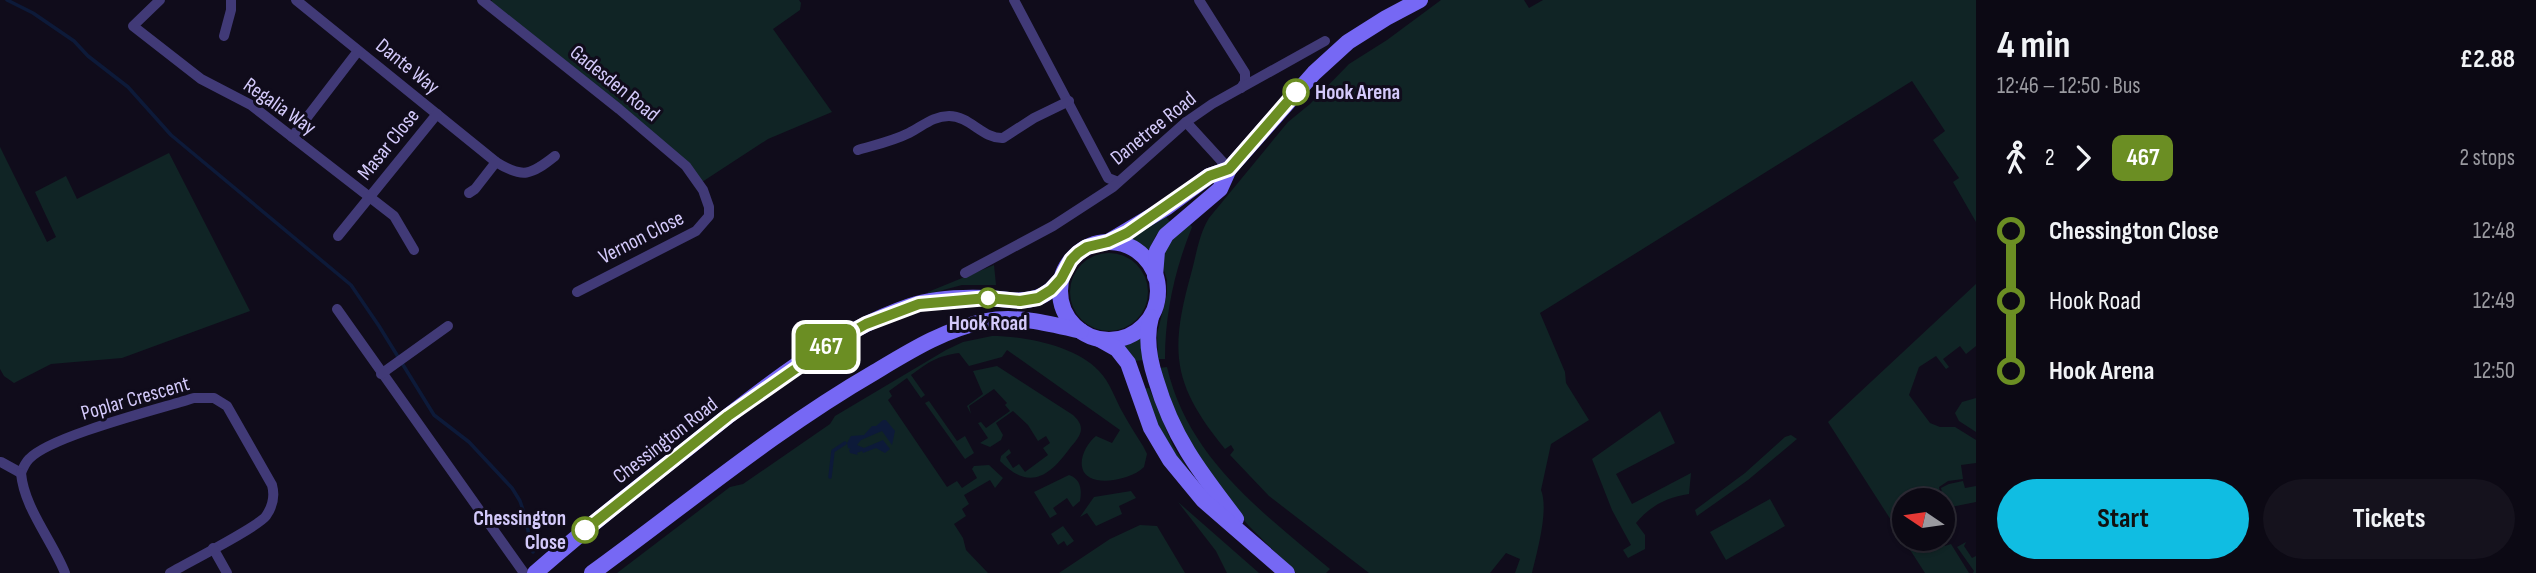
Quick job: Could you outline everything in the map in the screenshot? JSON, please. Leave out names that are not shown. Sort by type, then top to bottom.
[{"type":"main road","name":"Chessington Road","points":[[1155,305],[1157,251],[1166,234],[1220,189],[1229,169],[1296,92],[1338,50],[1386,18],[1420,0]]},
{"type":"main road","name":"Chessington Road","points":[[535,573],[728,416],[823,349],[866,324],[919,304],[959,299],[1020,301],[1038,298],[1051,290],[1061,279],[1078,253],[1087,247],[1108,242],[1167,207],[1209,176],[1229,169]]},
{"type":"main road","points":[[1108,242],[1128,246],[1137,251],[1151,266],[1155,276]]},
{"type":"main road","points":[[1061,279],[1063,308],[1081,331]]},
{"type":"main road","points":[[1100,339],[1122,339],[1136,334],[1146,324],[1155,305]]},
{"type":"main road","points":[[1155,305],[1149,324],[1148,348],[1166,412],[1189,456],[1253,541]]},
{"type":"main road","points":[[592,573],[723,472],[855,383],[933,338],[989,320],[1025,320],[1081,331],[1117,349],[1128,363],[1151,428],[1170,460],[1203,500],[1287,573]]},
{"type":"street","name":"Regalia Way","points":[[160,0],[133,26],[201,79],[251,105],[369,198]]},
{"type":"street","points":[[224,36],[231,0]]},
{"type":"street","name":"Dante Way","points":[[296,0],[496,162],[512,172],[521,175],[541,167],[555,156]]},
{"type":"street","name":"Gadesden Road","points":[[482,0],[619,109],[685,166],[704,190],[709,207]]},
{"type":"street","name":"Danetree Road","points":[[1014,0],[1108,178],[1118,182],[1186,122],[1325,41]]},
{"type":"street","points":[[1199,0],[1245,73],[1245,82],[1241,88]]},
{"type":"street","points":[[292,137],[358,51]]},
{"type":"street","points":[[858,150],[911,132],[933,119],[949,116],[971,122],[990,136],[1003,138],[1034,118],[1069,101]]},
{"type":"street","name":"Masar Close","points":[[338,236],[437,114]]},
{"type":"street","points":[[1186,122],[1229,169]]},
{"type":"street","points":[[469,193],[496,162]]},
{"type":"street","points":[[965,273],[1053,226],[1118,182]]},
{"type":"street","name":"Masar Close","points":[[369,198],[394,216],[414,250]]},
{"type":"street","name":"Vernon Close","points":[[577,292],[696,231],[709,216],[709,207]]},
{"type":"street","points":[[337,309],[524,573]]},
{"type":"street","points":[[381,374],[448,326]]},
{"type":"street","name":"Poplar Crescent","points":[[21,473],[35,454],[67,438],[194,398],[214,398],[227,406],[275,493],[273,502],[265,519],[170,573]]},
{"type":"street","points":[[1,462],[21,473],[22,490],[57,552],[65,573]]},
{"type":"street","points":[[213,548],[227,573]]},
{"type":"green space","points":[[799,0],[800,10],[773,29],[832,112],[768,139],[702,182],[491,2]]},
{"type":"green space","points":[[1441,0],[1524,0],[1529,8],[1543,0],[1976,0],[1976,222],[1953,182],[1959,178],[1933,140],[1945,131],[1912,81],[1540,313],[1565,372],[1566,383],[1589,420],[1551,444],[1541,490],[1543,520],[1532,573],[1515,573],[1520,559],[1506,553],[1490,573],[1369,573],[1269,496],[1230,455],[1234,450],[1231,445],[1225,449],[1195,406],[1180,367],[1178,347],[1184,302],[1200,238],[1209,218],[1288,122],[1310,104],[1349,64]]},
{"type":"green space","points":[[0,147],[47,242],[56,237],[35,192],[66,176],[77,199],[169,153],[250,311],[122,358],[51,364],[14,383],[4,376],[0,369]]},
{"type":"green space","points":[[1165,215],[1170,222],[1156,235],[1149,250],[1131,238]]},
{"type":"green space","points":[[1189,223],[1192,227],[1176,275],[1169,308],[1165,359],[1158,359],[1157,334],[1167,294],[1167,280],[1162,264],[1166,244]]},
{"type":"green space","points":[[1101,253],[1117,253],[1131,259],[1142,270],[1148,284],[1148,300],[1142,314],[1131,325],[1117,331],[1101,331],[1087,325],[1076,314],[1070,300],[1070,284],[1076,270],[1087,259]]},
{"type":"green space","points":[[994,265],[996,285],[962,285],[928,294],[928,292]]},
{"type":"green space","points":[[1976,284],[1976,346],[1966,354],[1960,346],[1943,359],[1949,367],[1946,369],[1936,356],[1919,367],[1909,395],[1930,423],[1940,427],[1955,427],[1976,440],[1976,463],[1961,465],[1963,479],[1948,481],[1939,488],[1892,488],[1892,522],[1828,422]]},
{"type":"green space","points":[[992,336],[1049,344],[1089,362],[1106,380],[1143,446],[1147,454],[1144,467],[1134,474],[1115,480],[1102,481],[1089,477],[1082,467],[1087,447],[1096,436],[1112,443],[1120,430],[1007,350],[1002,357],[969,366],[959,353],[951,354],[934,360],[911,375],[925,395],[921,398],[907,378],[889,391],[892,396],[888,400],[947,487],[957,481],[962,488],[977,478],[972,469],[974,466],[989,465],[1003,478],[995,488],[990,480],[964,495],[969,504],[962,509],[966,516],[954,524],[963,538],[966,550],[988,573],[617,573],[730,487],[743,484],[830,424],[835,416],[946,350],[963,342]]},
{"type":"green space","points":[[1141,337],[1143,360],[1134,361],[1124,346]]},
{"type":"green space","points":[[997,366],[1073,415],[1080,425],[1079,437],[1054,466],[1038,477],[1020,476],[1000,461],[1001,456],[1009,449],[1011,453],[1006,457],[1013,468],[1019,464],[1025,472],[1048,455],[1043,448],[1050,443],[1046,436],[1038,441],[1028,425],[1013,411],[996,423],[1003,435],[1001,440],[990,447],[980,443],[988,438],[978,423],[981,422],[986,428],[1010,411],[1005,405],[1007,403],[994,389],[969,406],[971,414],[967,406],[983,394],[973,371]]},
{"type":"green space","points":[[1167,367],[1177,399],[1210,456],[1254,504],[1330,569],[1326,573],[1296,573],[1248,525],[1222,494],[1185,442],[1159,368]]},
{"type":"green space","points":[[1149,388],[1173,446],[1206,497],[1161,434],[1142,389]]},
{"type":"green space","points":[[1976,398],[1976,432],[1959,421],[1955,413],[1962,402]]},
{"type":"green space","points":[[929,401],[957,441],[965,436],[974,453],[965,459],[925,403]]},
{"type":"green space","points":[[1660,411],[1675,443],[1616,474],[1632,504],[1691,473],[1689,494],[1660,503],[1641,517],[1636,523],[1645,535],[1645,549],[1628,558],[1623,550],[1631,545],[1612,510],[1592,459]]},
{"type":"green space","points":[[1791,435],[1797,439],[1748,480],[1697,516],[1695,510],[1745,473],[1785,437]]},
{"type":"green space","points":[[1069,475],[1080,485],[1080,501],[1073,507],[1067,498],[1053,508],[1057,514],[1050,518],[1034,492]]},
{"type":"green space","points":[[1963,481],[1965,488],[1976,486],[1976,502],[1955,506],[1955,488],[1941,488]]},
{"type":"green space","points":[[1131,491],[1136,498],[1119,506],[1122,514],[1096,526],[1087,513],[1080,517],[1094,497]]},
{"type":"green space","points":[[1770,499],[1785,526],[1726,560],[1710,532]]},
{"type":"green space","points":[[1178,502],[1259,573],[1227,573],[1216,551]]},
{"type":"green space","points":[[1140,525],[1157,526],[1185,573],[1059,573],[1110,539]]},
{"type":"green space","points":[[1063,526],[1074,541],[1067,546],[1064,541],[1058,545],[1051,534]]},
{"type":"green space","points":[[1966,542],[1964,546],[1972,558],[1976,556],[1976,573],[1973,573],[1957,547]]},
{"type":"green space","points":[[1955,550],[1969,573],[1925,573],[1911,551]]},
{"type":"water","points":[[883,420],[895,431],[892,445],[882,431],[861,440],[857,445],[864,448],[883,440],[890,449],[885,453],[876,448],[863,453],[862,451],[857,453],[858,455],[850,453],[851,449],[847,443],[851,436],[864,435],[872,426]]},
{"type":"waterway","points":[[7,0],[33,13],[74,41],[88,56],[128,87],[171,135],[351,285],[434,415],[469,442],[512,488],[524,513],[533,552]]},
{"type":"waterway","points":[[830,477],[833,451],[845,443]]},
{"type":"bus line","name":"467","points":[[585,530],[728,416],[801,364],[866,324],[919,304],[988,298],[1020,301],[1038,298],[1051,290],[1078,253],[1087,247],[1108,242],[1127,233],[1209,176],[1229,169],[1296,92]]},
{"type":"place","name":"Hook Arena","points":[[1296,92]]},
{"type":"place","name":"Hook Road","points":[[988,298]]},
{"type":"place","name":"Chessington Close","points":[[585,530]]}]
